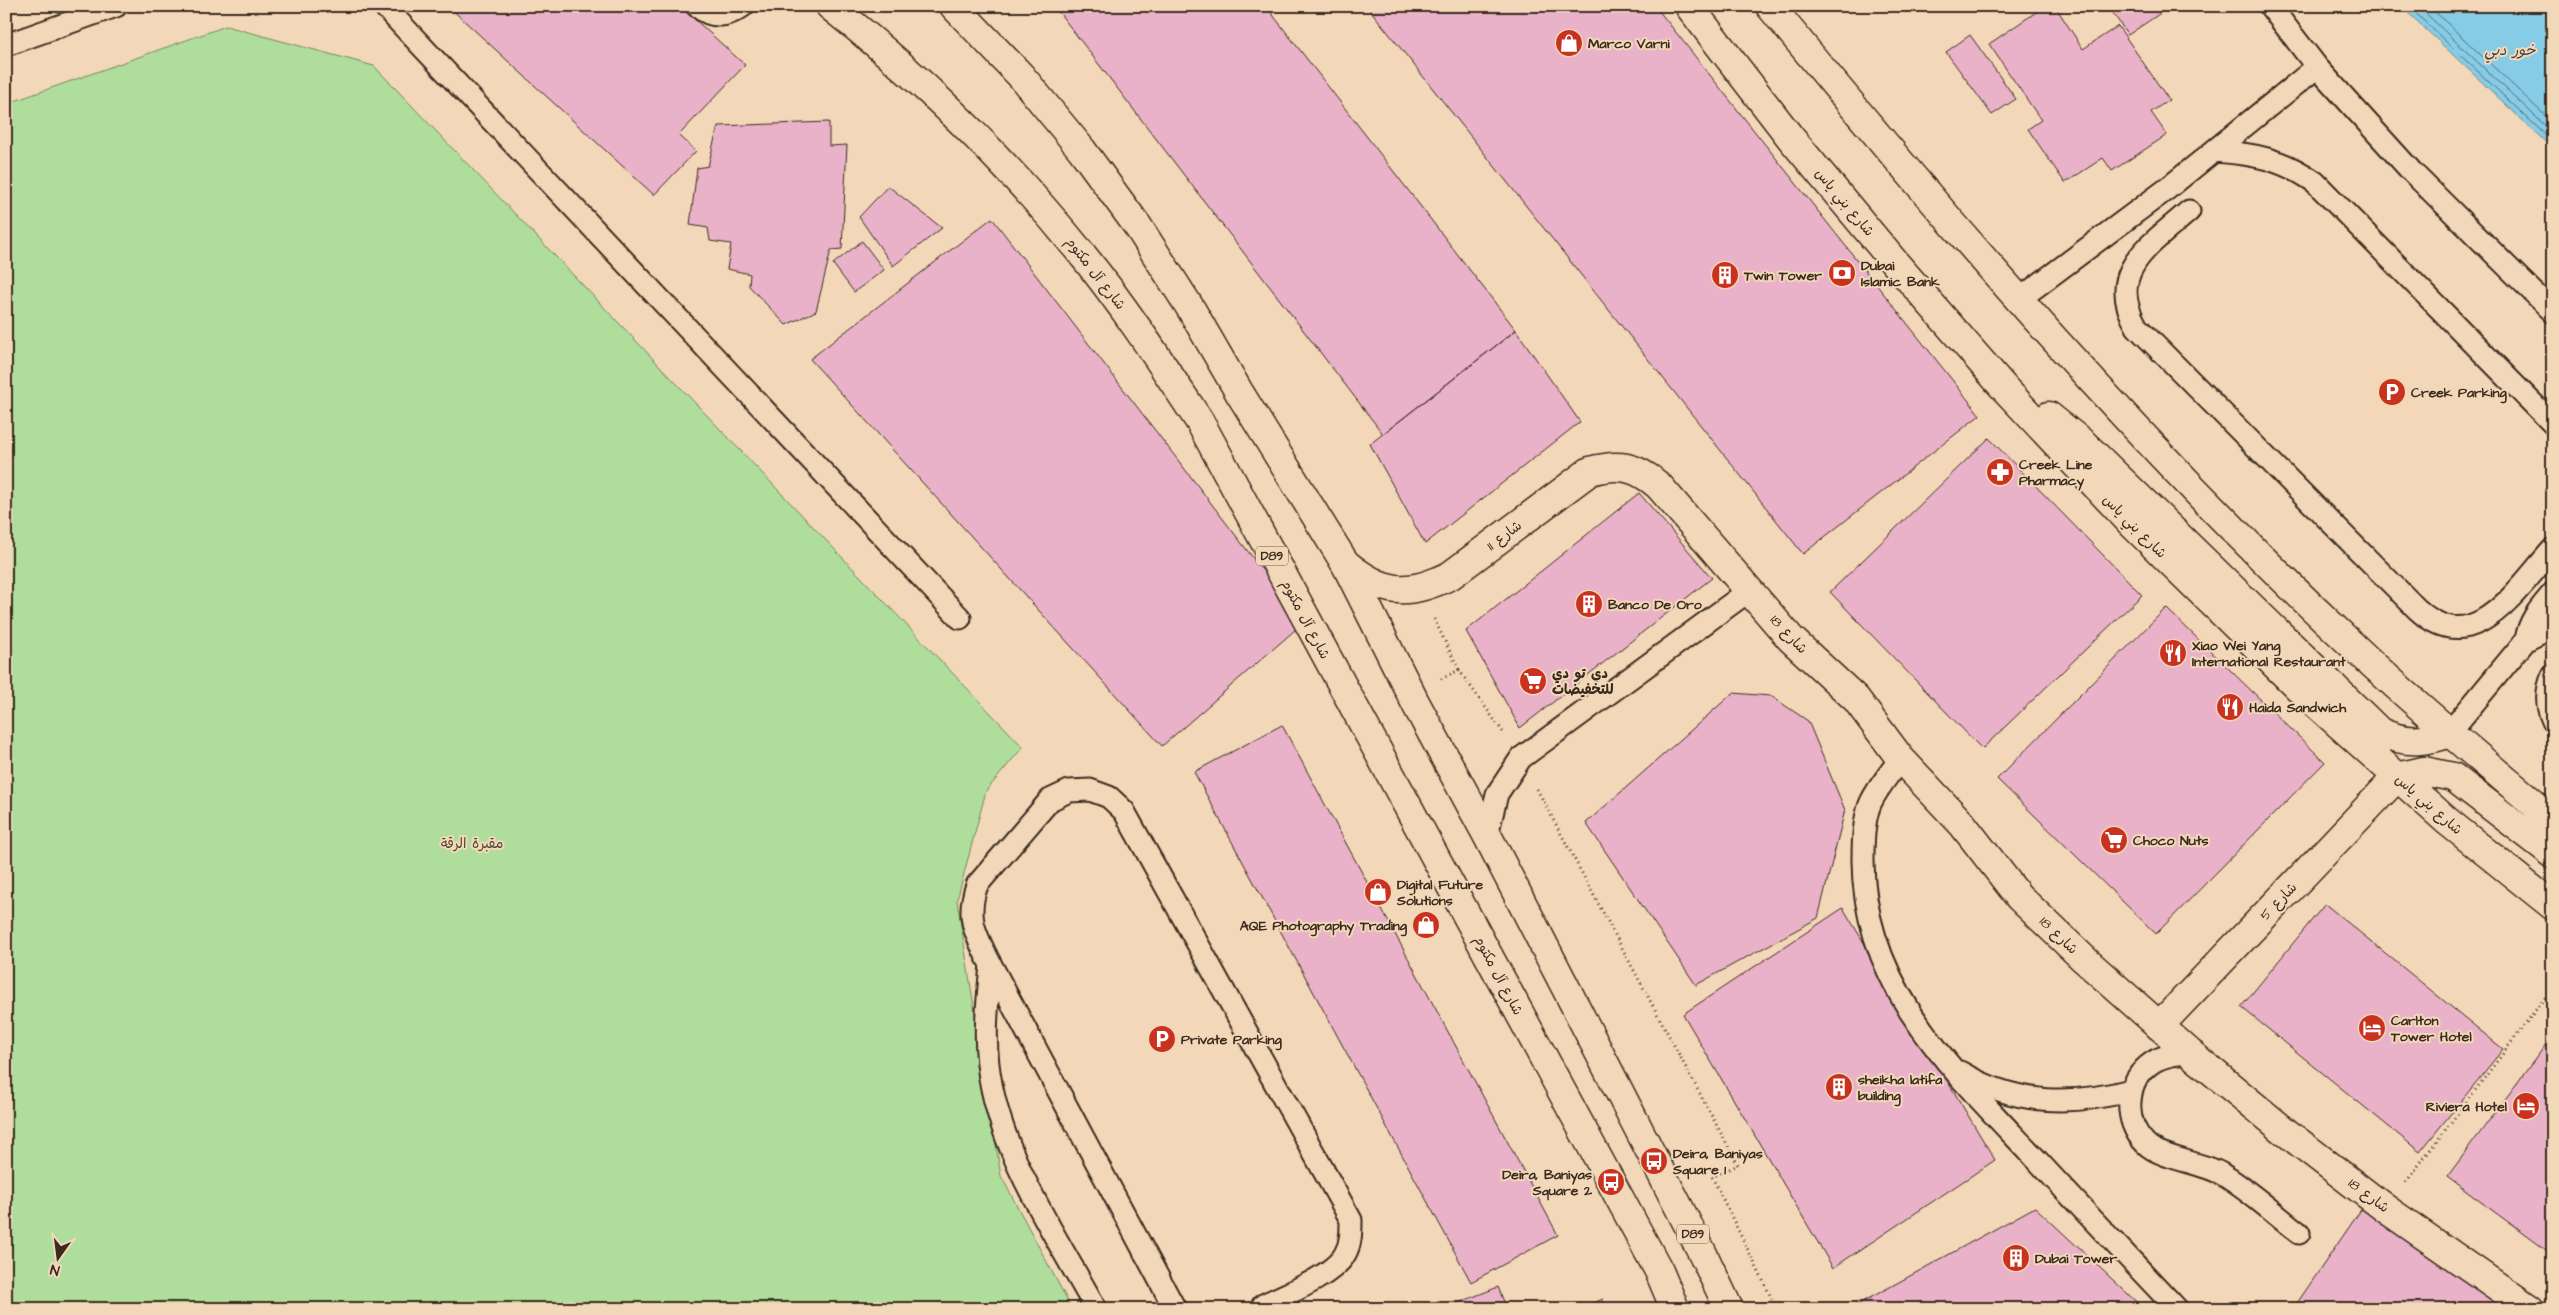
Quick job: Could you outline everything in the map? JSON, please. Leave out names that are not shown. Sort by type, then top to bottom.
[{"type":"main road","name":"شارع آل مكتوم","points":[[830,6],[952,112],[1022,183],[1086,259],[1151,347],[1200,422],[1659,1271],[1675,1309]]},
{"type":"main road","name":"D89","points":[[954,6],[1021,76],[1082,150],[1139,228],[1191,309],[1239,392],[1345,562],[1412,696],[1487,835],[1703,1254],[1729,1309]]},
{"type":"main road","name":"شارع بني ياس","points":[[1689,6],[1802,152],[1896,264],[2005,389],[2131,523],[2305,694],[2397,777],[2553,906]]},
{"type":"main road","points":[[1770,6],[1863,119],[2018,300],[2189,484],[2351,644],[2450,733],[2553,820]]},
{"type":"main road","points":[[2005,389],[2033,404],[2084,444],[2380,732],[2397,740],[2415,742],[2433,740],[2450,733]]},
{"type":"main road","name":"شارع 11","points":[[1345,562],[1363,578],[1384,587],[1408,590],[1419,588],[1451,575],[1590,471],[1608,466],[1627,467],[1645,474],[1659,486]]},
{"type":"main road","name":"شارع 18","points":[[1659,486],[1791,639],[1856,699],[1900,758],[1963,825],[2019,897],[2159,1026],[2287,1133],[2386,1208],[2530,1309]]},
{"type":"main road","points":[[2397,777],[2424,771],[2453,777],[2553,854]]},
{"type":"main road","name":"شارع 5","points":[[2159,1026],[2397,777]]},
{"type":"lane","points":[[6,45],[91,11],[116,6]]},
{"type":"lane","points":[[384,6],[960,618]]},
{"type":"lane","points":[[697,6],[716,16],[731,14],[743,6]]},
{"type":"lane","points":[[2270,6],[2318,67],[2412,172],[2553,312]]},
{"type":"lane","points":[[2018,300],[2216,151],[2318,67]]},
{"type":"lane","points":[[2216,151],[2251,154],[2274,160],[2296,169],[2315,182],[2553,424]]},
{"type":"lane","points":[[2189,211],[2137,257],[2128,273],[2124,291],[2127,310],[2137,327],[2428,619],[2456,628],[2484,621],[2496,612],[2553,549]]},
{"type":"lane","points":[[1487,835],[1497,794],[1521,758],[1750,590]]},
{"type":"lane","points":[[2526,640],[2528,626],[2535,614],[2553,593]]},
{"type":"lane","points":[[2450,733],[2526,640],[2553,627]]},
{"type":"lane","points":[[2553,675],[2548,695],[2549,712],[2553,721]]},
{"type":"lane","points":[[1900,758],[1870,803],[1863,845],[1862,888],[1870,930],[1887,970],[1914,1019],[1947,1064],[2176,1309]]},
{"type":"lane","points":[[1175,1309],[991,965],[971,919],[971,901],[977,884],[1050,800],[1069,791],[1090,790],[1109,797],[1124,812],[1351,1220],[1351,1238],[1348,1247],[1345,1255],[1333,1269],[1263,1306],[1265,1309]]},
{"type":"lane","points":[[991,965],[986,1014],[988,1064],[997,1112],[1014,1160],[1096,1309]]},
{"type":"lane","points":[[2190,1053],[2171,1055],[2154,1061],[2140,1074],[2131,1090],[2129,1105],[2131,1120],[2137,1134],[2147,1146],[2161,1153],[2200,1164],[2220,1173],[2299,1233]]},
{"type":"lane","points":[[1947,1064],[1996,1089],[2050,1101],[2078,1101],[2131,1090]]},
{"type":"path","points":[[1419,588],[1459,670],[1521,758],[1738,1165],[1712,1177],[1777,1309]]},
{"type":"path","points":[[1412,696],[1459,670]]},
{"type":"path","points":[[2386,1208],[2553,988]]},
{"type":"green space","name":"مقبرة الرقة","points":[[226,26],[374,66],[1023,747],[986,791],[957,900],[1001,1176],[1072,1309],[6,1309],[6,104]]},
{"type":"water","name":"خور دبي","points":[[2401,6],[2553,6],[2553,149]]},
{"type":"building","points":[[448,6],[680,6],[745,65],[679,135],[696,151],[654,195]]},
{"type":"building","points":[[1054,6],[1266,6],[1516,330],[1383,434]]},
{"type":"building","name":"Twin Tower","points":[[1367,6],[1655,6],[1980,415],[1803,554]]},
{"type":"building","points":[[2045,6],[2055,6],[2083,49],[2118,26],[2169,100],[2151,112],[2167,135],[2112,171],[2103,158],[2065,183],[2028,129],[2041,120],[1989,44]]},
{"type":"building","points":[[2108,6],[2171,6],[2128,35]]},
{"type":"building","points":[[1970,35],[2016,99],[1992,115],[1946,52]]},
{"type":"building","points":[[829,122],[829,146],[847,145],[842,249],[831,250],[816,311],[786,325],[749,286],[750,274],[727,269],[731,244],[710,241],[708,228],[690,225],[697,168],[708,166],[718,126]]},
{"type":"building","points":[[888,186],[942,228],[893,266],[859,217]]},
{"type":"building","points":[[992,218],[1303,623],[1162,746],[810,359]]},
{"type":"building","points":[[862,241],[884,270],[854,292],[833,264]]},
{"type":"building","points":[[1516,330],[1580,422],[1425,544],[1370,444]]},
{"type":"building","points":[[1989,438],[2142,595],[1982,749],[1830,592]]},
{"type":"building","name":"Banco De Oro","points":[[1639,493],[1712,578],[1520,728],[1466,631]]},
{"type":"building","points":[[2166,608],[2325,762],[2156,934],[1997,779]]},
{"type":"building","points":[[1733,693],[1771,696],[1808,721],[1845,810],[1818,918],[1696,985],[1586,823]]},
{"type":"building","points":[[1282,725],[1558,1235],[1471,1282],[1194,772]]},
{"type":"building","name":"Carlton Tower Hotel","points":[[2325,904],[2503,1049],[2420,1152],[2241,1007]]},
{"type":"building","name":"sheikha latifa building","points":[[1843,908],[1995,1160],[1833,1268],[1683,1014]]},
{"type":"building","name":"Riviera Hotel","points":[[2553,1035],[2553,1255],[2447,1177]]},
{"type":"building","points":[[2367,1201],[2522,1309],[2293,1309]]},
{"type":"building","name":"Dubai Tower","points":[[2035,1207],[2144,1309],[1850,1309]]},
{"type":"building","points":[[1498,1287],[1507,1309],[1443,1309]]},
{"type":"building","points":[[1603,1299],[1606,1309],[1579,1309]]},
{"type":"place","name":"Marco Varni","points":[[1569,43]]},
{"type":"place","name":"Dubai Islamic Bank","points":[[1842,273]]},
{"type":"place","name":"Twin Tower","points":[[1725,275]]},
{"type":"place","name":"Creek Parking","points":[[2392,392]]},
{"type":"place","name":"Creek Line Pharmacy","points":[[2000,472]]},
{"type":"place","name":"Banco De Oro","points":[[1589,604]]},
{"type":"place","name":"Xiao Wei Yang International Restaurant","points":[[2173,653]]},
{"type":"place","name":"دي تو دي للتخفيضات","points":[[1533,681]]},
{"type":"place","name":"Haida Sandwich","points":[[2230,707]]},
{"type":"place","name":"Choco Nuts","points":[[2114,840]]},
{"type":"place","name":"Digital Future Solutions","points":[[1378,892]]},
{"type":"place","name":"AQE Photography Trading","points":[[1426,925]]},
{"type":"place","name":"Carlton Tower Hotel","points":[[2372,1028]]},
{"type":"place","name":"Private Parking","points":[[1162,1039]]},
{"type":"place","name":"sheikha latifa building","points":[[1839,1087]]},
{"type":"place","name":"Riviera Hotel","points":[[2526,1106]]},
{"type":"place","name":"Deira, Baniyas Square 1","points":[[1654,1161]]},
{"type":"place","name":"Deira, Baniyas Square 2","points":[[1611,1182]]},
{"type":"place","name":"Dubai Tower","points":[[2016,1258]]}]
